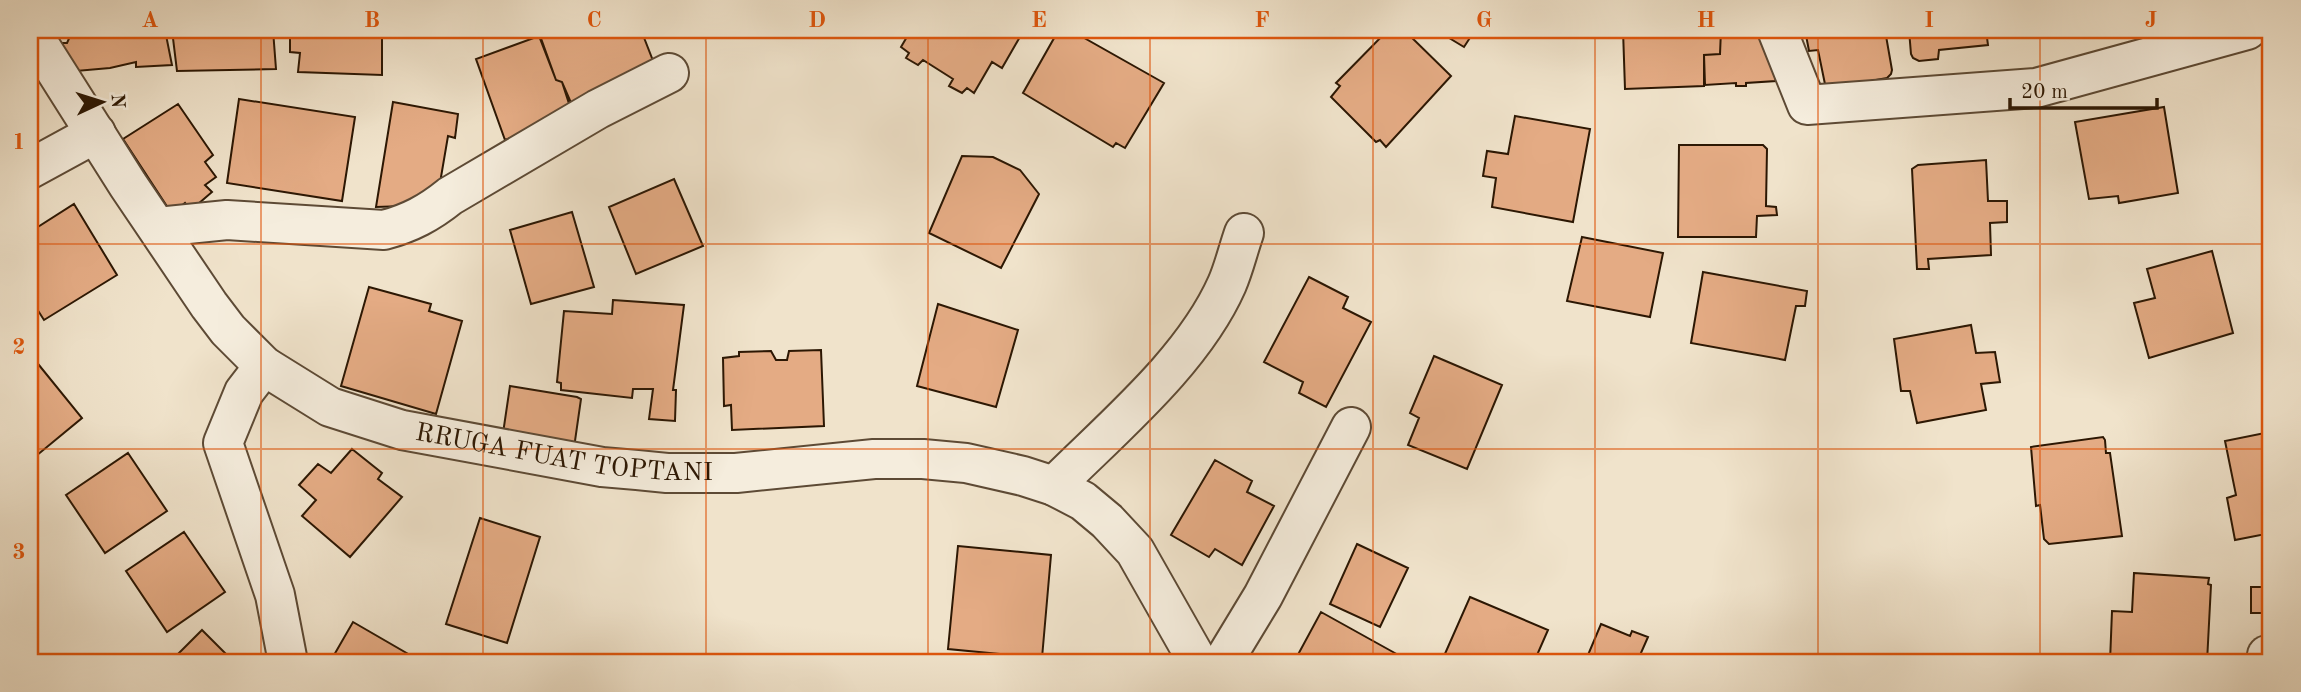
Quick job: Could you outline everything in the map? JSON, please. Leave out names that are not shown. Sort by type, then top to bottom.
[{"type":"street","name":"RRUGA FUAT TOPTANI","points":[[30,30],[128,185],[228,330],[264,366],[330,407],[402,430],[454,441],[602,467],[667,473],[736,473],[874,459],[923,459],[992,467],[1055,486],[1091,507],[1107,521],[1135,551],[1198,662]]},
{"type":"street","points":[[1777,30],[1807,105],[2036,88],[2247,30]]},
{"type":"street","points":[[158,227],[228,220],[384,230],[405,225],[598,109],[669,73]]},
{"type":"street","points":[[30,169],[96,133]]},
{"type":"street","points":[[1055,486],[1183,355],[1206,322],[1227,284],[1244,233]]},
{"type":"street","points":[[264,366],[244,392],[223,443],[275,595],[288,662]]},
{"type":"street","points":[[1223,662],[1263,596],[1351,427]]},
{"type":"building","points":[[165,30],[172,65],[136,67],[136,62],[76,71],[59,49],[62,43],[67,43],[72,32]]},
{"type":"building","points":[[172,30],[273,30],[276,69],[177,71]]},
{"type":"building","points":[[290,30],[382,30],[382,75],[298,72],[300,53],[290,52]]},
{"type":"building","points":[[538,30],[641,30],[657,71],[575,112],[562,82],[556,80]]},
{"type":"building","points":[[911,30],[1024,30],[1002,68],[992,62],[974,93],[967,88],[962,93],[949,86],[953,79],[923,60],[918,65],[906,58],[909,53],[901,47]]},
{"type":"building","points":[[1062,30],[1070,30],[1164,83],[1125,148],[1116,143],[1113,147],[1023,93],[1057,33],[1059,35]]},
{"type":"building","points":[[1388,30],[1404,30],[1451,76],[1386,147],[1380,140],[1376,142],[1331,97],[1340,86],[1336,83]]},
{"type":"building","points":[[1436,30],[1475,30],[1464,47]]},
{"type":"building","points":[[1623,30],[1721,30],[1720,54],[1704,55],[1704,86],[1625,89]]},
{"type":"building","points":[[1721,30],[1757,30],[1762,45],[1769,53],[1776,81],[1746,83],[1746,86],[1736,86],[1736,83],[1705,85],[1704,55],[1720,54]]},
{"type":"building","points":[[1805,30],[1885,30],[1891,74],[1887,78],[1826,89],[1818,50],[1809,51]]},
{"type":"building","points":[[1909,30],[1986,30],[1988,45],[1939,50],[1938,59],[1919,61],[1911,54]]},
{"type":"building","points":[[539,36],[556,80],[562,82],[573,116],[505,140],[476,59]]},
{"type":"building","points":[[239,99],[355,117],[342,201],[227,183]]},
{"type":"building","points":[[393,102],[458,114],[455,138],[448,136],[440,183],[405,206],[376,207]]},
{"type":"building","points":[[178,104],[213,155],[205,162],[216,177],[205,185],[212,192],[191,210],[185,203],[172,214],[123,139]]},
{"type":"building","points":[[2164,107],[2178,193],[2119,203],[2118,196],[2089,199],[2075,122]]},
{"type":"building","points":[[1515,116],[1590,129],[1573,222],[1492,207],[1496,178],[1483,176],[1487,151],[1508,154]]},
{"type":"building","points":[[1679,145],[1763,145],[1767,149],[1766,206],[1776,207],[1777,215],[1757,216],[1756,237],[1678,237]]},
{"type":"building","points":[[962,156],[993,157],[1020,170],[1039,194],[1001,268],[929,233]]},
{"type":"building","points":[[1986,160],[1988,201],[2007,201],[2007,222],[1990,223],[1991,255],[1928,259],[1929,269],[1917,269],[1912,169],[1918,165]]},
{"type":"building","points":[[674,179],[703,246],[636,274],[609,207]]},
{"type":"building","points":[[74,204],[117,275],[44,320],[30,298],[30,232]]},
{"type":"building","points":[[572,212],[594,287],[531,304],[510,230]]},
{"type":"building","points":[[1582,237],[1663,253],[1650,317],[1567,301]]},
{"type":"building","points":[[2212,251],[2233,333],[2149,358],[2134,303],[2155,298],[2147,269]]},
{"type":"building","points":[[1703,272],[1807,291],[1805,306],[1796,306],[1785,360],[1691,343]]},
{"type":"building","points":[[1309,277],[1348,297],[1343,308],[1371,322],[1326,407],[1299,393],[1303,382],[1264,362]]},
{"type":"building","points":[[369,287],[431,304],[429,311],[462,321],[436,414],[341,386]]},
{"type":"building","points":[[613,300],[684,305],[673,390],[676,390],[675,421],[649,419],[653,389],[633,389],[632,398],[561,390],[561,383],[557,382],[564,311],[612,314]]},
{"type":"building","points":[[938,304],[1018,330],[996,407],[917,386]]},
{"type":"building","points":[[1971,325],[1976,353],[1995,352],[2000,382],[1981,384],[1986,410],[1917,423],[1910,391],[1901,391],[1894,339]]},
{"type":"building","points":[[821,350],[824,426],[732,430],[731,405],[724,406],[723,358],[739,356],[739,352],[771,351],[776,360],[787,360],[789,351]]},
{"type":"building","points":[[30,354],[82,418],[30,461]]},
{"type":"building","points":[[1434,356],[1502,385],[1467,469],[1408,445],[1419,418],[1410,413]]},
{"type":"building","points":[[510,386],[581,399],[574,448],[502,440]]},
{"type":"building","points":[[2271,425],[2271,533],[2235,540],[2227,498],[2236,495],[2225,441],[2270,432]]},
{"type":"building","points":[[2103,437],[2106,453],[2110,453],[2122,536],[2049,544],[2044,539],[2040,505],[2036,506],[2031,447]]},
{"type":"building","points":[[352,449],[382,473],[378,479],[402,497],[350,557],[302,516],[316,500],[299,485],[318,464],[331,473]]},
{"type":"building","points":[[128,453],[167,511],[105,553],[66,495]]},
{"type":"building","points":[[1215,460],[1252,481],[1247,492],[1274,506],[1242,565],[1215,549],[1209,557],[1171,535]]},
{"type":"building","points":[[480,518],[540,537],[507,643],[446,624]]},
{"type":"building","points":[[184,532],[225,592],[167,632],[126,571]]},
{"type":"building","points":[[1357,544],[1408,568],[1380,627],[1330,604]]},
{"type":"building","points":[[958,546],[1051,555],[1042,658],[948,649]]},
{"type":"building","points":[[2266,553],[2271,554],[2271,639],[2263,639],[2264,613],[2251,613],[2251,587],[2266,587]]},
{"type":"building","points":[[2134,573],[2209,578],[2208,584],[2211,585],[2207,662],[2110,662],[2112,611],[2132,612]]},
{"type":"building","points":[[1470,597],[1548,630],[1534,662],[1460,662],[1444,656]]},
{"type":"building","points":[[1321,612],[1402,657],[1399,662],[1294,662]]},
{"type":"building","points":[[353,622],[422,662],[330,662]]},
{"type":"building","points":[[1601,624],[1630,636],[1632,631],[1648,637],[1637,662],[1585,662]]},
{"type":"building","points":[[202,630],[234,662],[170,662]]}]
